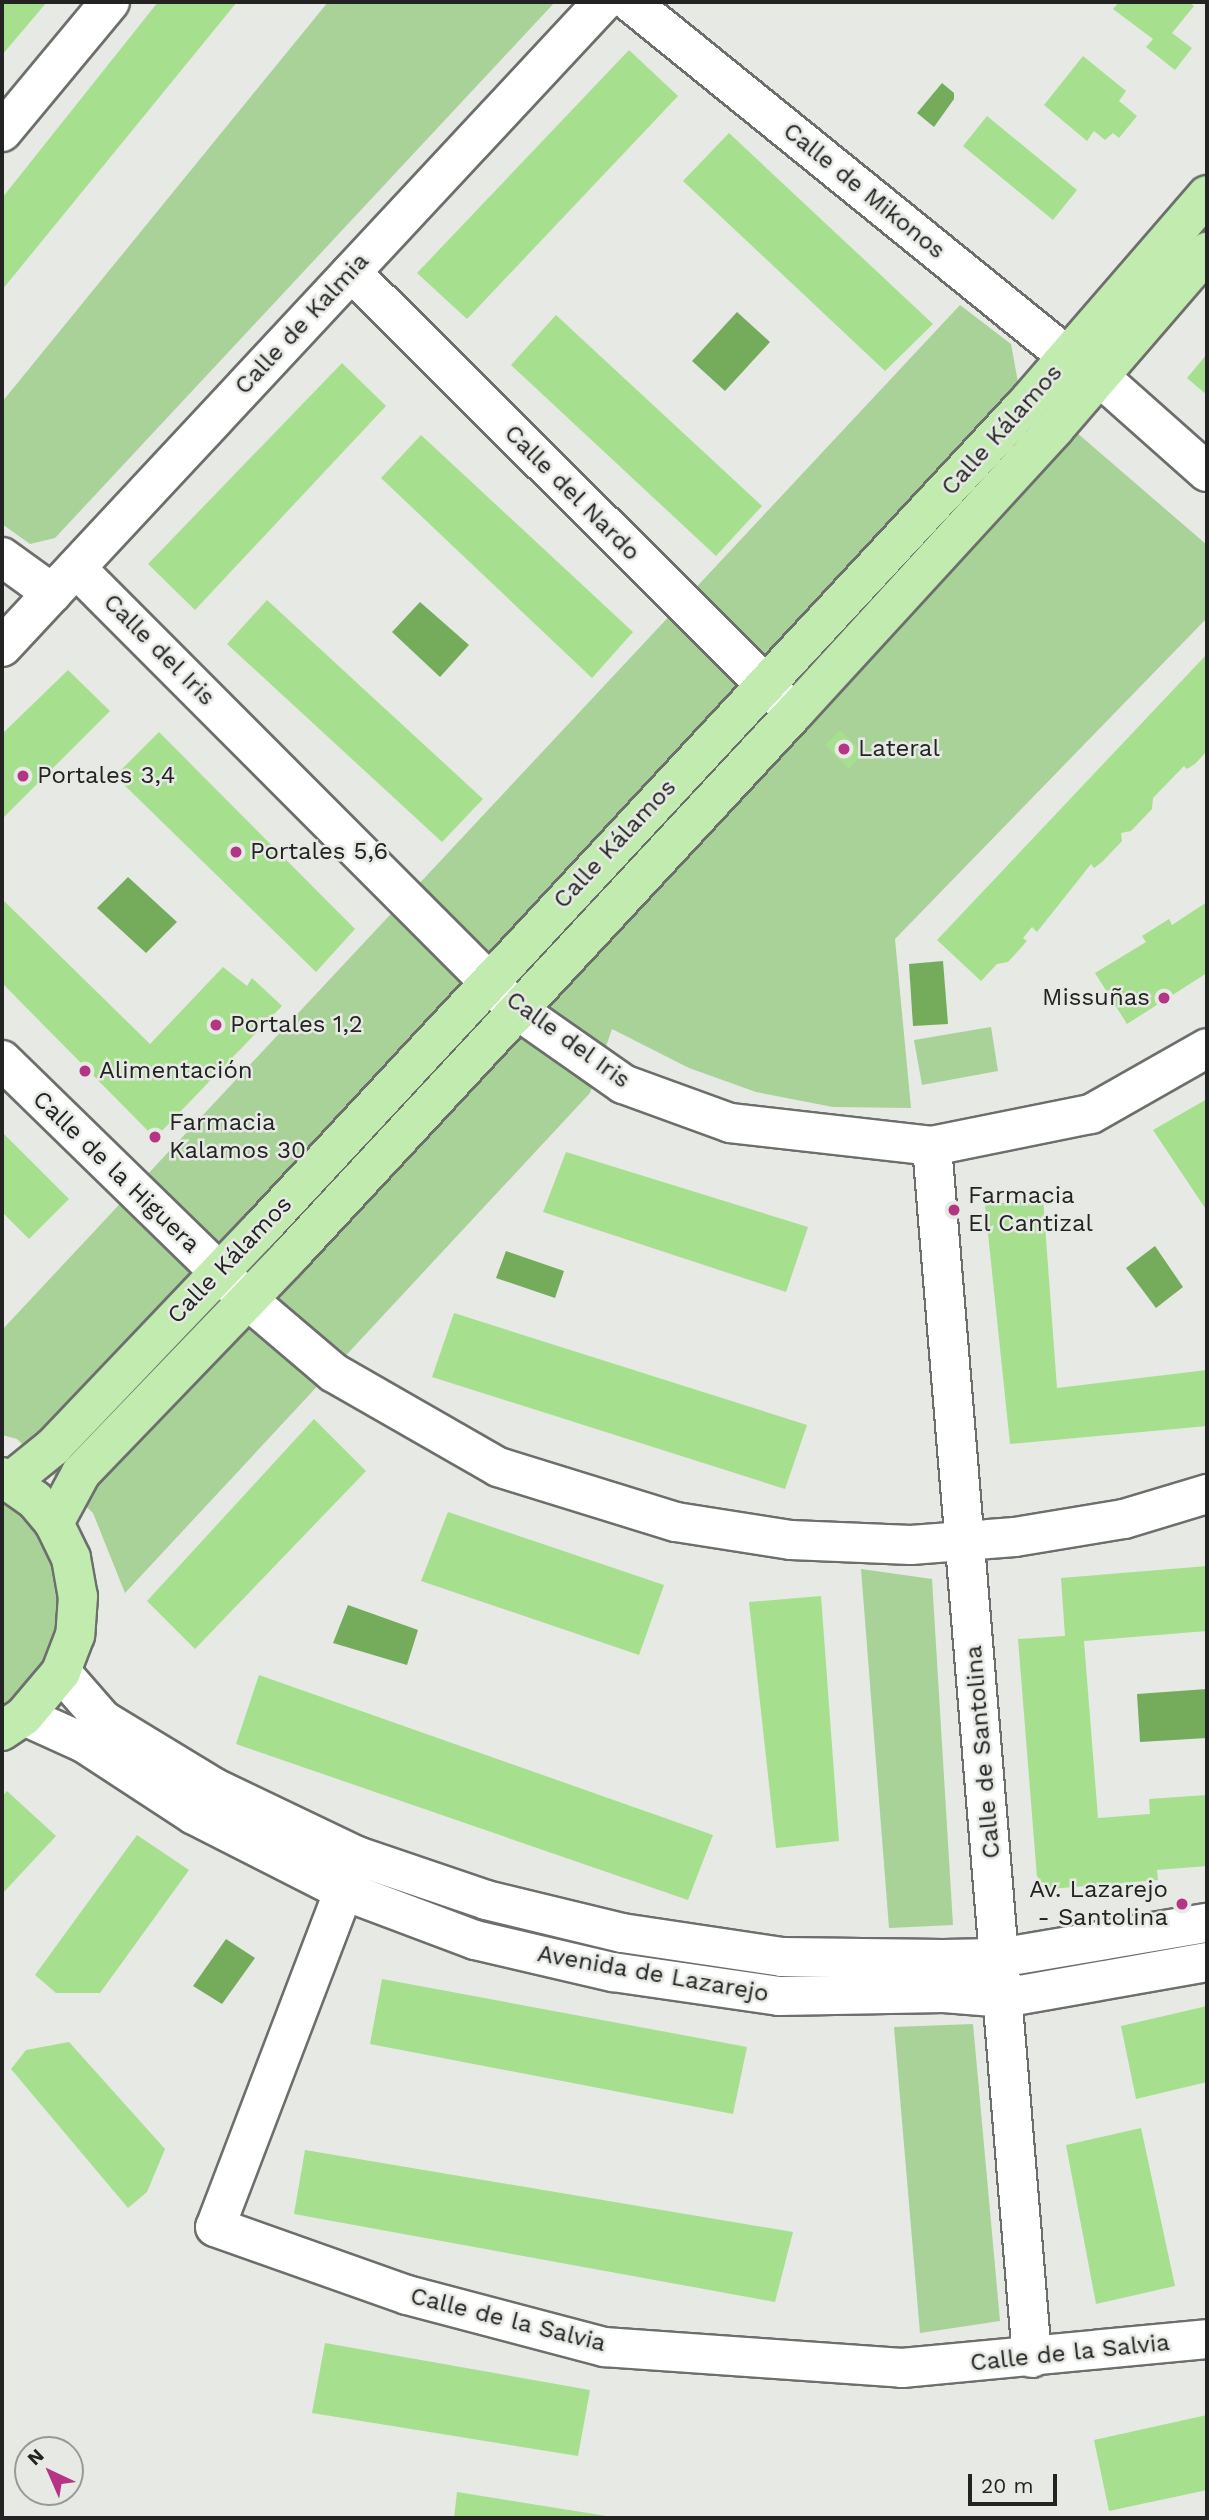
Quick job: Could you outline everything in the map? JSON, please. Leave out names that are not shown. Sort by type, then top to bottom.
[{"type":"main road","name":"Calle Kálamos","points":[[6,1479],[53,1447],[218,1272],[1068,357],[1207,195]]},
{"type":"main road","name":"Calle Kálamos","points":[[54,1523],[81,1473],[794,713],[1100,377],[1207,253]]},
{"type":"main road","points":[[6,1479],[54,1523],[71,1558],[78,1596],[75,1635],[61,1672],[13,1723]]},
{"type":"street","points":[[2,132],[110,2]]},
{"type":"street","name":"Calle de Kalmia","points":[[2,647],[603,2]]},
{"type":"street","name":"Calle de Mikonos","points":[[631,2],[1068,357],[1100,377],[1207,472]]},
{"type":"street","name":"Calle del Nardo","points":[[351,272],[794,713]]},
{"type":"street","name":"Calle del Iris","points":[[2,558],[64,580],[488,979],[516,1009],[623,1084],[730,1123],[932,1146],[1091,1114],[1207,1048]]},
{"type":"street","name":"Calle de la Higuera","points":[[2,1060],[218,1272],[334,1373],[498,1467],[676,1522],[791,1540],[911,1545],[966,1542],[1124,1519],[1207,1493]]},
{"type":"street","name":"Calle de Santolina","points":[[932,1146],[1032,2358]]},
{"type":"street","name":"Avenida de Lazarejo","points":[[61,1672],[103,1720],[212,1787],[357,1856],[486,1900],[622,1933],[782,1957],[999,1958],[1207,1923]]},
{"type":"street","name":"Avenida de Lazarejo","points":[[13,1723],[84,1743],[194,1815],[342,1890],[475,1940],[613,1972],[779,1996],[944,1993],[1003,1998],[1207,1962]]},
{"type":"street","name":"Calle de la Salvia","points":[[357,1856],[215,2227],[407,2295],[604,2347],[902,2368],[1032,2358],[1207,2339]]},
{"type":"shaded area","points":[[328,2],[555,2],[55,538],[30,544],[2,524],[2,402]]},
{"type":"shaded area","points":[[942,83],[954,93],[954,99],[934,127],[917,113]]},
{"type":"shaded area","points":[[960,305],[1011,344],[1018,382],[1207,545],[1207,618],[895,939],[911,1108],[833,1107],[756,1092],[689,1068],[612,1029],[590,1093],[125,1593],[93,1513],[17,1439],[2,1435],[2,1330]]},
{"type":"shaded area","points":[[737,312],[770,342],[725,391],[692,361]]},
{"type":"shaded area","points":[[420,602],[469,645],[440,677],[392,632]]},
{"type":"shaded area","points":[[128,877],[177,922],[146,953],[97,908]]},
{"type":"shaded area","points":[[943,961],[948,1024],[913,1026],[909,964]]},
{"type":"shaded area","points":[[991,1027],[998,1071],[922,1085],[914,1040]]},
{"type":"shaded area","points":[[1155,1246],[1183,1287],[1156,1308],[1126,1268]]},
{"type":"shaded area","points":[[506,1251],[564,1271],[555,1298],[496,1278]]},
{"type":"shaded area","points":[[2,1492],[36,1521],[58,1561],[65,1606],[57,1651],[2,1717]]},
{"type":"shaded area","points":[[861,1569],[932,1579],[953,1925],[889,1928]]},
{"type":"shaded area","points":[[348,1605],[418,1630],[407,1665],[333,1643]]},
{"type":"shaded area","points":[[1207,1689],[1207,1738],[1140,1742],[1137,1694]]},
{"type":"shaded area","points":[[226,1939],[255,1958],[222,2004],[193,1986]]},
{"type":"shaded area","points":[[973,2024],[1000,2321],[920,2333],[894,2027]]},
{"type":"building","points":[[2,2],[47,2],[2,55]]},
{"type":"building","points":[[158,2],[237,2],[2,290],[2,198]]},
{"type":"building","points":[[1119,2],[1189,2],[1194,6],[1172,33],[1192,48],[1175,70],[1146,47],[1153,39],[1113,9]]},
{"type":"building","points":[[629,50],[678,96],[467,319],[417,273]]},
{"type":"building","points":[[1083,56],[1126,91],[1119,101],[1137,116],[1119,138],[1113,133],[1105,140],[1094,131],[1087,141],[1044,105]]},
{"type":"building","points":[[987,116],[1077,190],[1053,220],[963,146]]},
{"type":"building","points":[[729,133],[933,324],[885,371],[683,181]]},
{"type":"building","points":[[556,315],[762,506],[716,556],[511,365]]},
{"type":"building","points":[[1207,354],[1207,395],[1187,378]]},
{"type":"building","points":[[342,363],[386,406],[195,610],[148,564]]},
{"type":"building","points":[[421,435],[633,632],[592,678],[381,478]]},
{"type":"building","points":[[267,600],[483,799],[442,842],[227,644]]},
{"type":"building","points":[[1207,654],[1207,751],[1195,764],[1187,769],[1184,766],[1153,798],[1152,809],[1131,831],[1121,833],[1122,841],[1102,862],[1094,868],[1091,864],[1037,932],[1032,927],[1023,938],[1027,941],[1008,962],[997,964],[981,981],[937,940]]},
{"type":"building","name":"Portales 3,4","points":[[68,670],[110,711],[2,819],[2,734]]},
{"type":"building","name":"Lateral","points":[[840,730],[863,753],[849,769],[825,745]]},
{"type":"building","name":"Portales 5,6","points":[[159,732],[355,929],[316,972],[115,776]]},
{"type":"building","name":"Portales 1,2","points":[[2,899],[150,1044],[223,967],[247,986],[252,978],[282,1006],[155,1138],[2,983]]},
{"type":"building","points":[[1207,902],[1207,973],[1127,1024],[1095,973],[1146,942],[1142,936],[1169,919],[1172,925]]},
{"type":"building","points":[[1207,1099],[1207,1211],[1153,1130]]},
{"type":"building","points":[[2,1132],[69,1199],[29,1239],[2,1212]]},
{"type":"building","points":[[566,1152],[808,1227],[786,1292],[543,1212]]},
{"type":"building","points":[[1043,1198],[1057,1388],[1207,1370],[1207,1426],[1010,1444],[985,1205]]},
{"type":"building","points":[[454,1313],[807,1425],[785,1489],[432,1377]]},
{"type":"building","points":[[314,1419],[366,1471],[195,1649],[147,1601]]},
{"type":"building","points":[[448,1512],[664,1585],[639,1655],[421,1581]]},
{"type":"building","points":[[1207,1566],[1207,1631],[1084,1641],[1098,1818],[1150,1814],[1149,1799],[1207,1795],[1207,1866],[1157,1870],[1158,1880],[1038,1890],[1018,1639],[1065,1636],[1061,1578]]},
{"type":"building","points":[[821,1596],[839,1841],[776,1848],[749,1602]]},
{"type":"building","points":[[259,1675],[713,1835],[688,1900],[236,1744]]},
{"type":"building","points":[[7,1791],[56,1836],[2,1894],[2,1797]]},
{"type":"building","points":[[137,1835],[189,1870],[100,1993],[56,1993],[35,1975]]},
{"type":"building","points":[[382,1979],[747,2047],[733,2114],[370,2044]]},
{"type":"building","points":[[1207,2006],[1207,2082],[1136,2099],[1121,2026]]},
{"type":"building","points":[[69,2042],[165,2149],[147,2192],[128,2208],[11,2069],[26,2050]]},
{"type":"building","points":[[1141,2128],[1175,2286],[1096,2304],[1066,2145]]},
{"type":"building","points":[[305,2150],[793,2232],[775,2302],[294,2214]]},
{"type":"building","points":[[325,2343],[590,2390],[578,2456],[312,2413]]},
{"type":"building","points":[[1207,2415],[1207,2490],[1109,2511],[1094,2440]]},
{"type":"building","points":[[457,2492],[613,2517],[613,2518],[454,2518]]},
{"type":"place","name":"Lateral","points":[[844,749]]},
{"type":"place","name":"Portales 3,4","points":[[23,776]]},
{"type":"place","name":"Portales 5,6","points":[[236,852]]},
{"type":"place","name":"Missuñas","points":[[1164,998]]},
{"type":"place","name":"Portales 1,2","points":[[216,1025]]},
{"type":"place","name":"Alimentación","points":[[85,1071]]},
{"type":"place","name":"Farmacia Kalamos 30","points":[[155,1137]]},
{"type":"place","name":"Farmacia El Cantizal","points":[[954,1210]]},
{"type":"place","name":"Av. Lazarejo - Santolina","points":[[1182,1904]]}]
